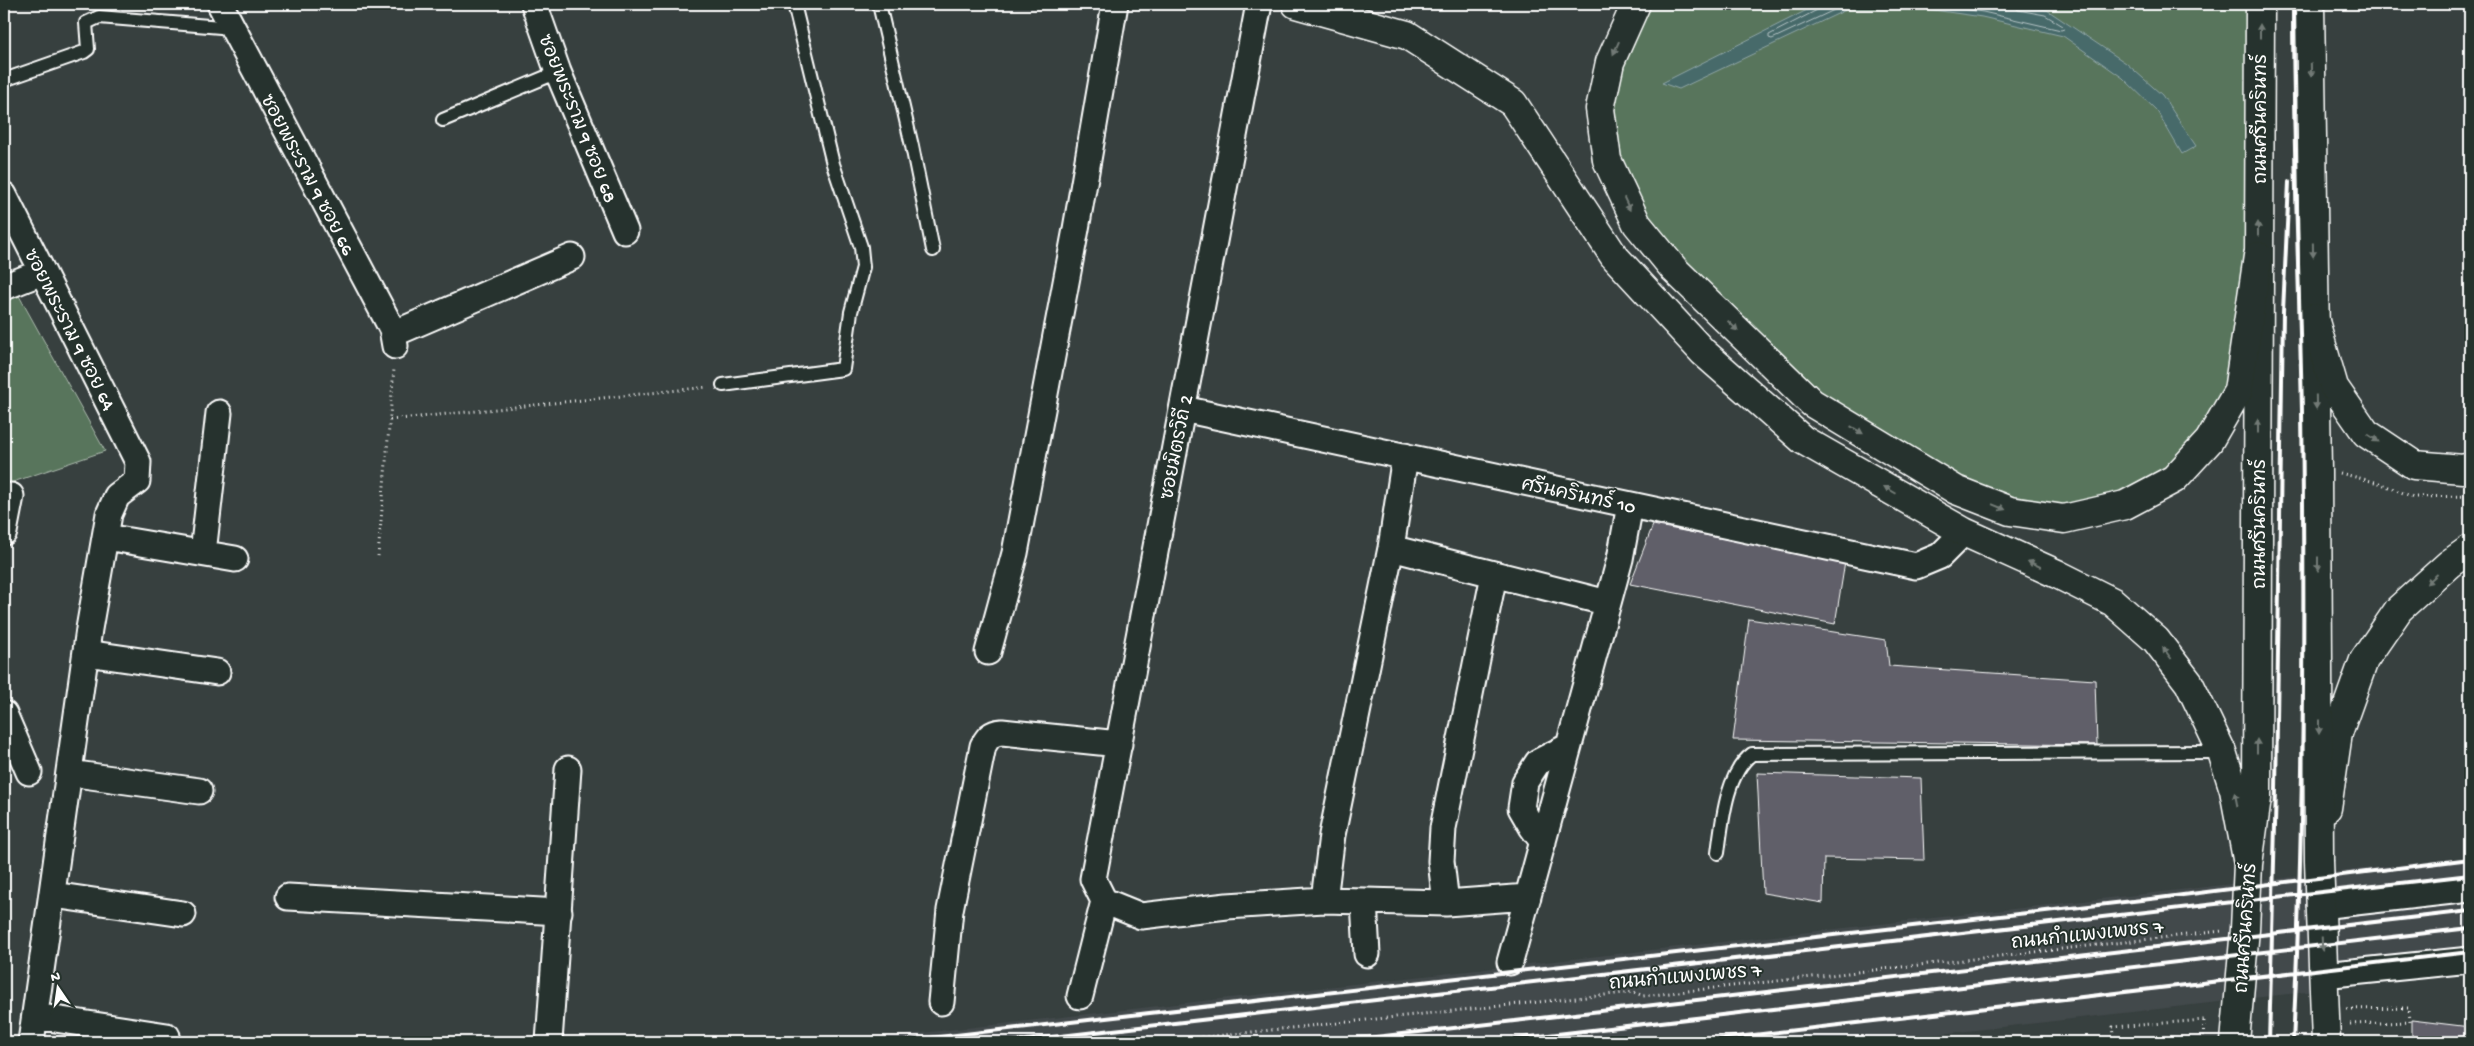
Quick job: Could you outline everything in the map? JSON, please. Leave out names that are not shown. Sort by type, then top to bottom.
[{"type":"main road","points":[[1296,4],[1407,35],[1513,103],[1614,256],[1703,352],[1803,440],[1964,532],[2057,574],[2113,602],[2156,640],[2189,683],[2222,752],[2234,790],[2248,864]]},
{"type":"main road","points":[[1636,4],[1610,62],[1600,109],[1606,160],[1637,224],[1674,269],[1812,403],[1956,490],[2010,512],[2064,519],[2126,505],[2174,479],[2209,440],[2238,391],[2258,256]]},
{"type":"main road","name":"ถนนศรีนครินทร์","points":[[2235,1042],[2245,929],[2248,864],[2257,798],[2260,4]]},
{"type":"main road","points":[[2310,4],[2318,472],[2319,860],[2326,1042]]},
{"type":"main road","points":[[2314,318],[2334,387],[2366,433],[2414,465],[2463,469],[2470,467]]},
{"type":"main road","points":[[2319,860],[2338,733],[2364,660],[2399,609],[2470,549]]},
{"type":"main road","points":[[2252,1042],[2259,854],[2257,798]]},
{"type":"main road","points":[[2314,1042],[2324,993]]},
{"type":"street","name":"ซอยพระราม 9 ซอย 66","points":[[220,4],[394,340]]},
{"type":"street","name":"ซอยพระราม 9 ซอย 68","points":[[534,4],[558,72],[625,231]]},
{"type":"street","points":[[988,652],[1015,553],[1076,229],[1115,4]]},
{"type":"street","name":"ซอยมิตรวิถี 2","points":[[1080,996],[1100,896],[1093,879],[1259,4]]},
{"type":"street","name":"ซอยพระราม 9 ซอย 64","points":[[4,195],[138,462],[138,480],[117,496],[109,514],[106,537]]},
{"type":"street","points":[[394,340],[572,257]]},
{"type":"street","points":[[4,287],[42,272]]},
{"type":"street","name":"ศรีนครินทร์ 10","points":[[1183,408],[1916,566],[1940,556],[1964,532]]},
{"type":"street","points":[[203,553],[219,413]]},
{"type":"street","points":[[1324,900],[1332,835],[1391,548],[1405,456]]},
{"type":"street","points":[[4,532],[11,496]]},
{"type":"street","points":[[1510,962],[1620,559],[1630,505]]},
{"type":"street","points":[[31,1042],[86,653],[106,537],[235,559]]},
{"type":"street","points":[[1391,548],[1608,603]]},
{"type":"street","points":[[1446,903],[1441,861],[1443,828],[1494,575]]},
{"type":"street","points":[[86,653],[217,672]]},
{"type":"street","points":[[4,714],[29,772]]},
{"type":"street","points":[[941,1002],[950,910],[983,746],[987,738],[993,733],[1002,732],[1119,744]]},
{"type":"street","points":[[1543,842],[1521,808],[1525,782],[1538,762],[1569,746]]},
{"type":"street","points":[[549,1042],[568,769]]},
{"type":"street","points":[[70,773],[199,791]]},
{"type":"street","points":[[2320,906],[2470,888]]},
{"type":"street","points":[[53,895],[184,914]]},
{"type":"street","points":[[288,896],[559,912]]},
{"type":"street","points":[[1100,896],[1141,916],[1227,906],[1324,900],[1446,903],[1528,897]]},
{"type":"street","points":[[1364,901],[1367,954]]},
{"type":"street","points":[[2324,993],[2470,960]]},
{"type":"street","points":[[35,1016],[167,1036]]},
{"type":"lane","points":[[723,385],[843,369],[851,312],[863,267],[861,247],[833,164],[794,4]]},
{"type":"lane","points":[[879,4],[912,146],[933,250]]},
{"type":"lane","points":[[4,80],[84,52],[88,49],[89,43],[86,23],[91,19],[113,18],[233,28]]},
{"type":"lane","points":[[443,120],[558,72]]},
{"type":"lane","points":[[1718,852],[1724,806],[1742,761],[1752,754],[2222,752]]},
{"type":"path","points":[[378,556],[390,420],[394,340]]},
{"type":"path","points":[[390,420],[723,385]]},
{"type":"path","points":[[2318,472],[2332,471],[2379,483],[2413,497],[2470,496]]},
{"type":"path","name":"ถนนกำแพงเพชร 7","points":[[1157,1042],[1634,992],[1643,996],[2245,929]]},
{"type":"path","points":[[2324,993],[2384,1008],[2409,1008],[2410,1022],[2350,1024]]},
{"type":"path","points":[[2115,1042],[2113,1027],[2204,1020],[2203,1042]]},
{"type":"shaded area","points":[[2470,857],[2470,973],[1871,1042],[843,1042]]},
{"type":"green space","points":[[1636,4],[2260,4],[2238,391],[2209,441],[2125,505],[2010,511],[1812,403],[1674,269],[1607,160],[1610,62]]},
{"type":"green space","points":[[18,294],[105,451],[4,485],[4,299]]},
{"type":"water","points":[[1819,4],[2005,4],[2047,10],[2126,63],[2162,95],[2196,146],[2182,154],[2157,111],[2123,78],[2063,36],[1982,17],[1913,7],[1850,8],[1679,89],[1662,83]]},
{"type":"building","points":[[1653,525],[1845,562],[1835,624],[1630,584]]},
{"type":"building","points":[[1749,619],[1886,640],[1889,666],[2095,680],[2097,745],[1733,740]]},
{"type":"building","points":[[1757,773],[1921,778],[1924,860],[1824,858],[1823,903],[1763,893]]},
{"type":"building","points":[[2412,1020],[2470,1027],[2470,1042],[2412,1042]]},
{"type":"railway","points":[[2293,4],[2302,411],[2303,726],[2293,1042]]},
{"type":"railway","points":[[2269,1042],[2276,789],[2283,312],[2289,182]]},
{"type":"railway","points":[[895,1042],[2159,898],[2470,859]]},
{"type":"railway","points":[[1008,1042],[2470,875]]},
{"type":"railway","points":[[1332,1042],[2470,911]]},
{"type":"railway","points":[[1489,1042],[2470,928]]},
{"type":"railway","points":[[1693,1042],[2470,952]]}]
